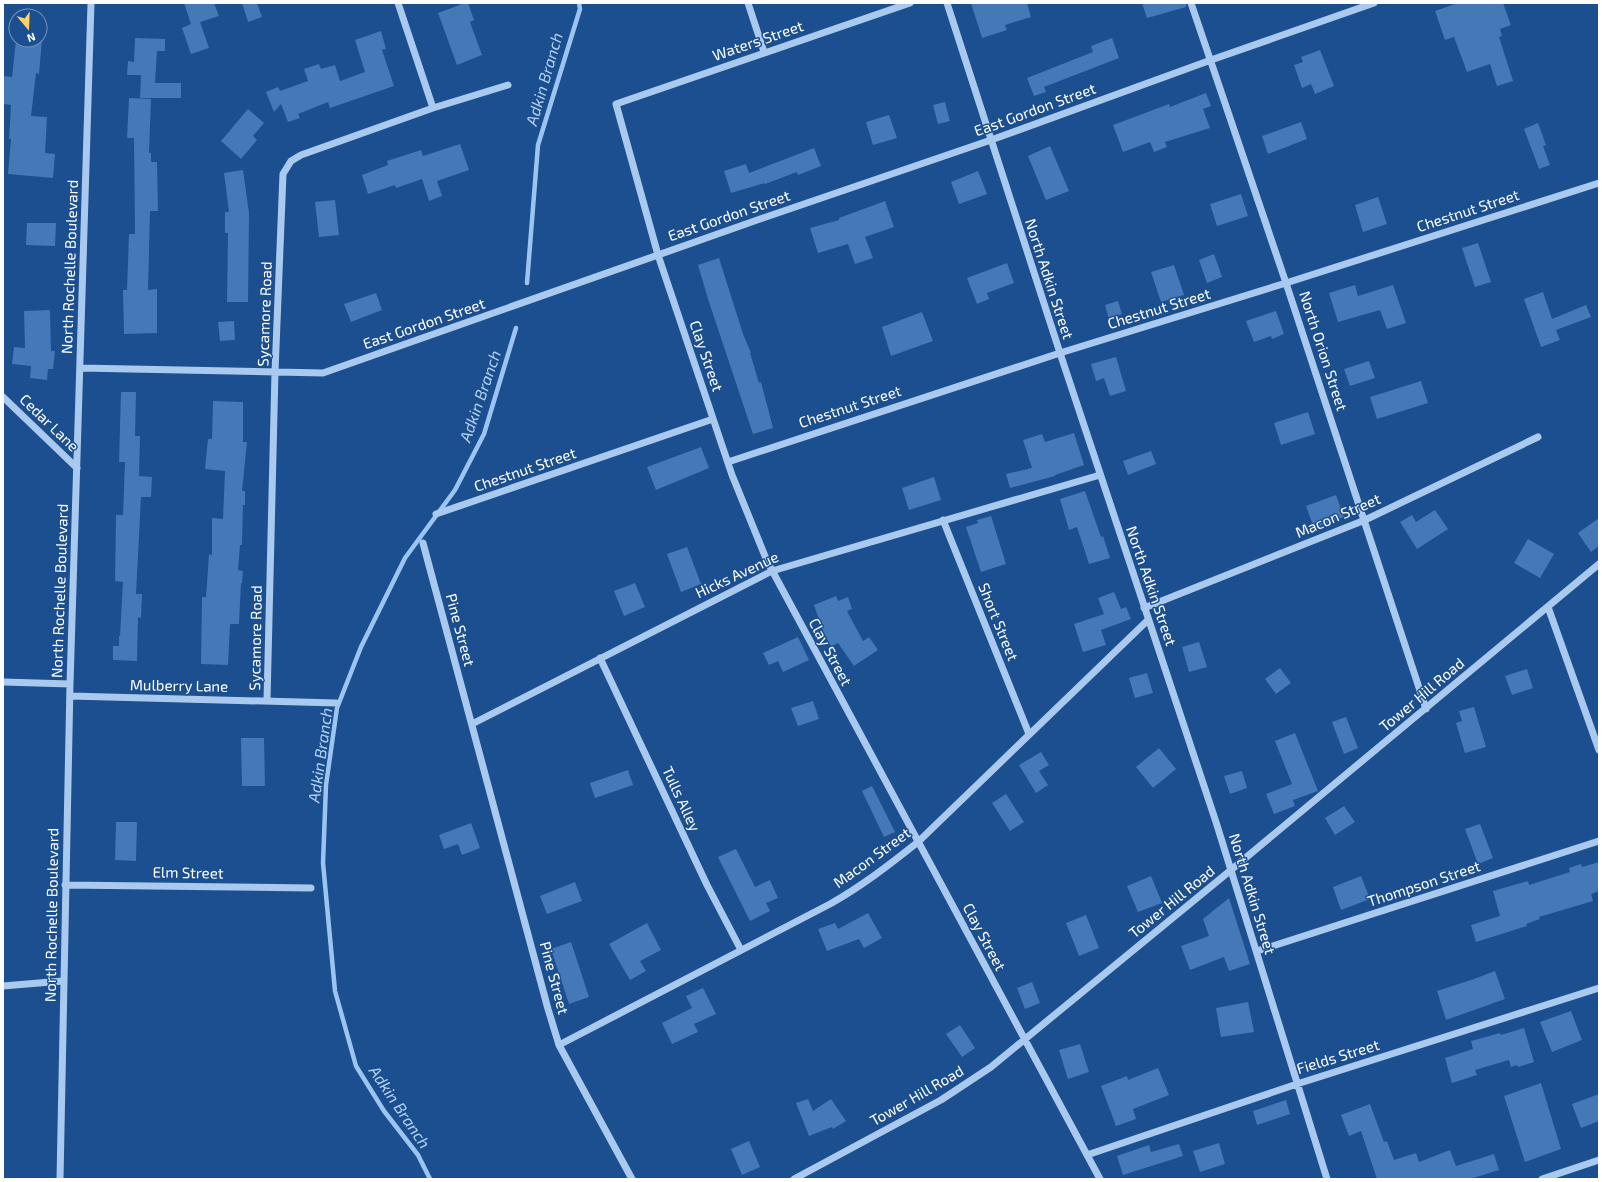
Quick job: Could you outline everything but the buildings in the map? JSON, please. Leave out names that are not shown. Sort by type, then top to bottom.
[{"type":"street","name":"North Rochelle Boulevard","points":[[60,1179],[70,684],[91,3]]},
{"type":"street","points":[[398,3],[433,108]]},
{"type":"street","points":[[748,3],[764,52]]},
{"type":"street","name":"Waters Street","points":[[616,104],[910,3]]},
{"type":"street","name":"North Adkin Street","points":[[947,3],[1100,475],[1232,870],[1327,1179]]},
{"type":"street","name":"North Orion Street","points":[[1191,3],[1365,520],[1426,709]]},
{"type":"street","name":"East Gordon Street","points":[[80,368],[323,373],[991,140],[1211,60],[1374,3]]},
{"type":"street","name":"Sycamore Road","points":[[267,701],[275,372],[283,174],[291,161],[301,155],[433,108],[508,85]]},
{"type":"street","name":"Clay Street","points":[[616,104],[658,255],[728,462],[772,571],[1100,1179]]},
{"type":"street","name":"Chestnut Street","points":[[728,462],[1060,353],[1286,283],[1599,183]]},
{"type":"street","name":"Cedar Lane","points":[[3,396],[77,468]]},
{"type":"street","name":"Chestnut Street","points":[[436,514],[713,419]]},
{"type":"street","name":"Macon Street","points":[[1144,608],[1365,520],[1538,436]]},
{"type":"street","name":"Hicks Avenue","points":[[472,724],[772,571],[1100,475]]},
{"type":"street","name":"Short Street","points":[[943,520],[1029,734]]},
{"type":"street","name":"Pine Street","points":[[423,543],[548,1009],[560,1045],[632,1179]]},
{"type":"street","name":"Tower Hill Road","points":[[794,1179],[941,1100],[991,1067],[1232,870],[1599,564]]},
{"type":"street","points":[[1548,607],[1599,750]]},
{"type":"street","name":"Macon Street","points":[[560,1045],[858,888],[918,842],[1148,620]]},
{"type":"street","name":"Tulls Alley","points":[[600,658],[707,885],[741,950]]},
{"type":"street","points":[[3,682],[70,684]]},
{"type":"street","name":"Mulberry Lane","points":[[70,696],[336,703]]},
{"type":"street","name":"Thompson Street","points":[[1257,951],[1599,841]]},
{"type":"street","name":"Elm Street","points":[[65,885],[311,888]]},
{"type":"street","points":[[3,986],[63,981]]},
{"type":"street","name":"Fields Street","points":[[1086,1155],[1297,1084],[1599,988]]},
{"type":"street","points":[[1542,1179],[1599,1160]]},
{"type":"waterway","name":"Adkin Branch","points":[[527,283],[538,145],[580,9],[579,3]]},
{"type":"waterway","name":"Adkin Branch","points":[[430,1179],[418,1155],[384,1111],[356,1066],[335,991],[323,863],[326,785],[337,708],[361,647],[405,558],[455,490],[484,434],[516,328]]}]
